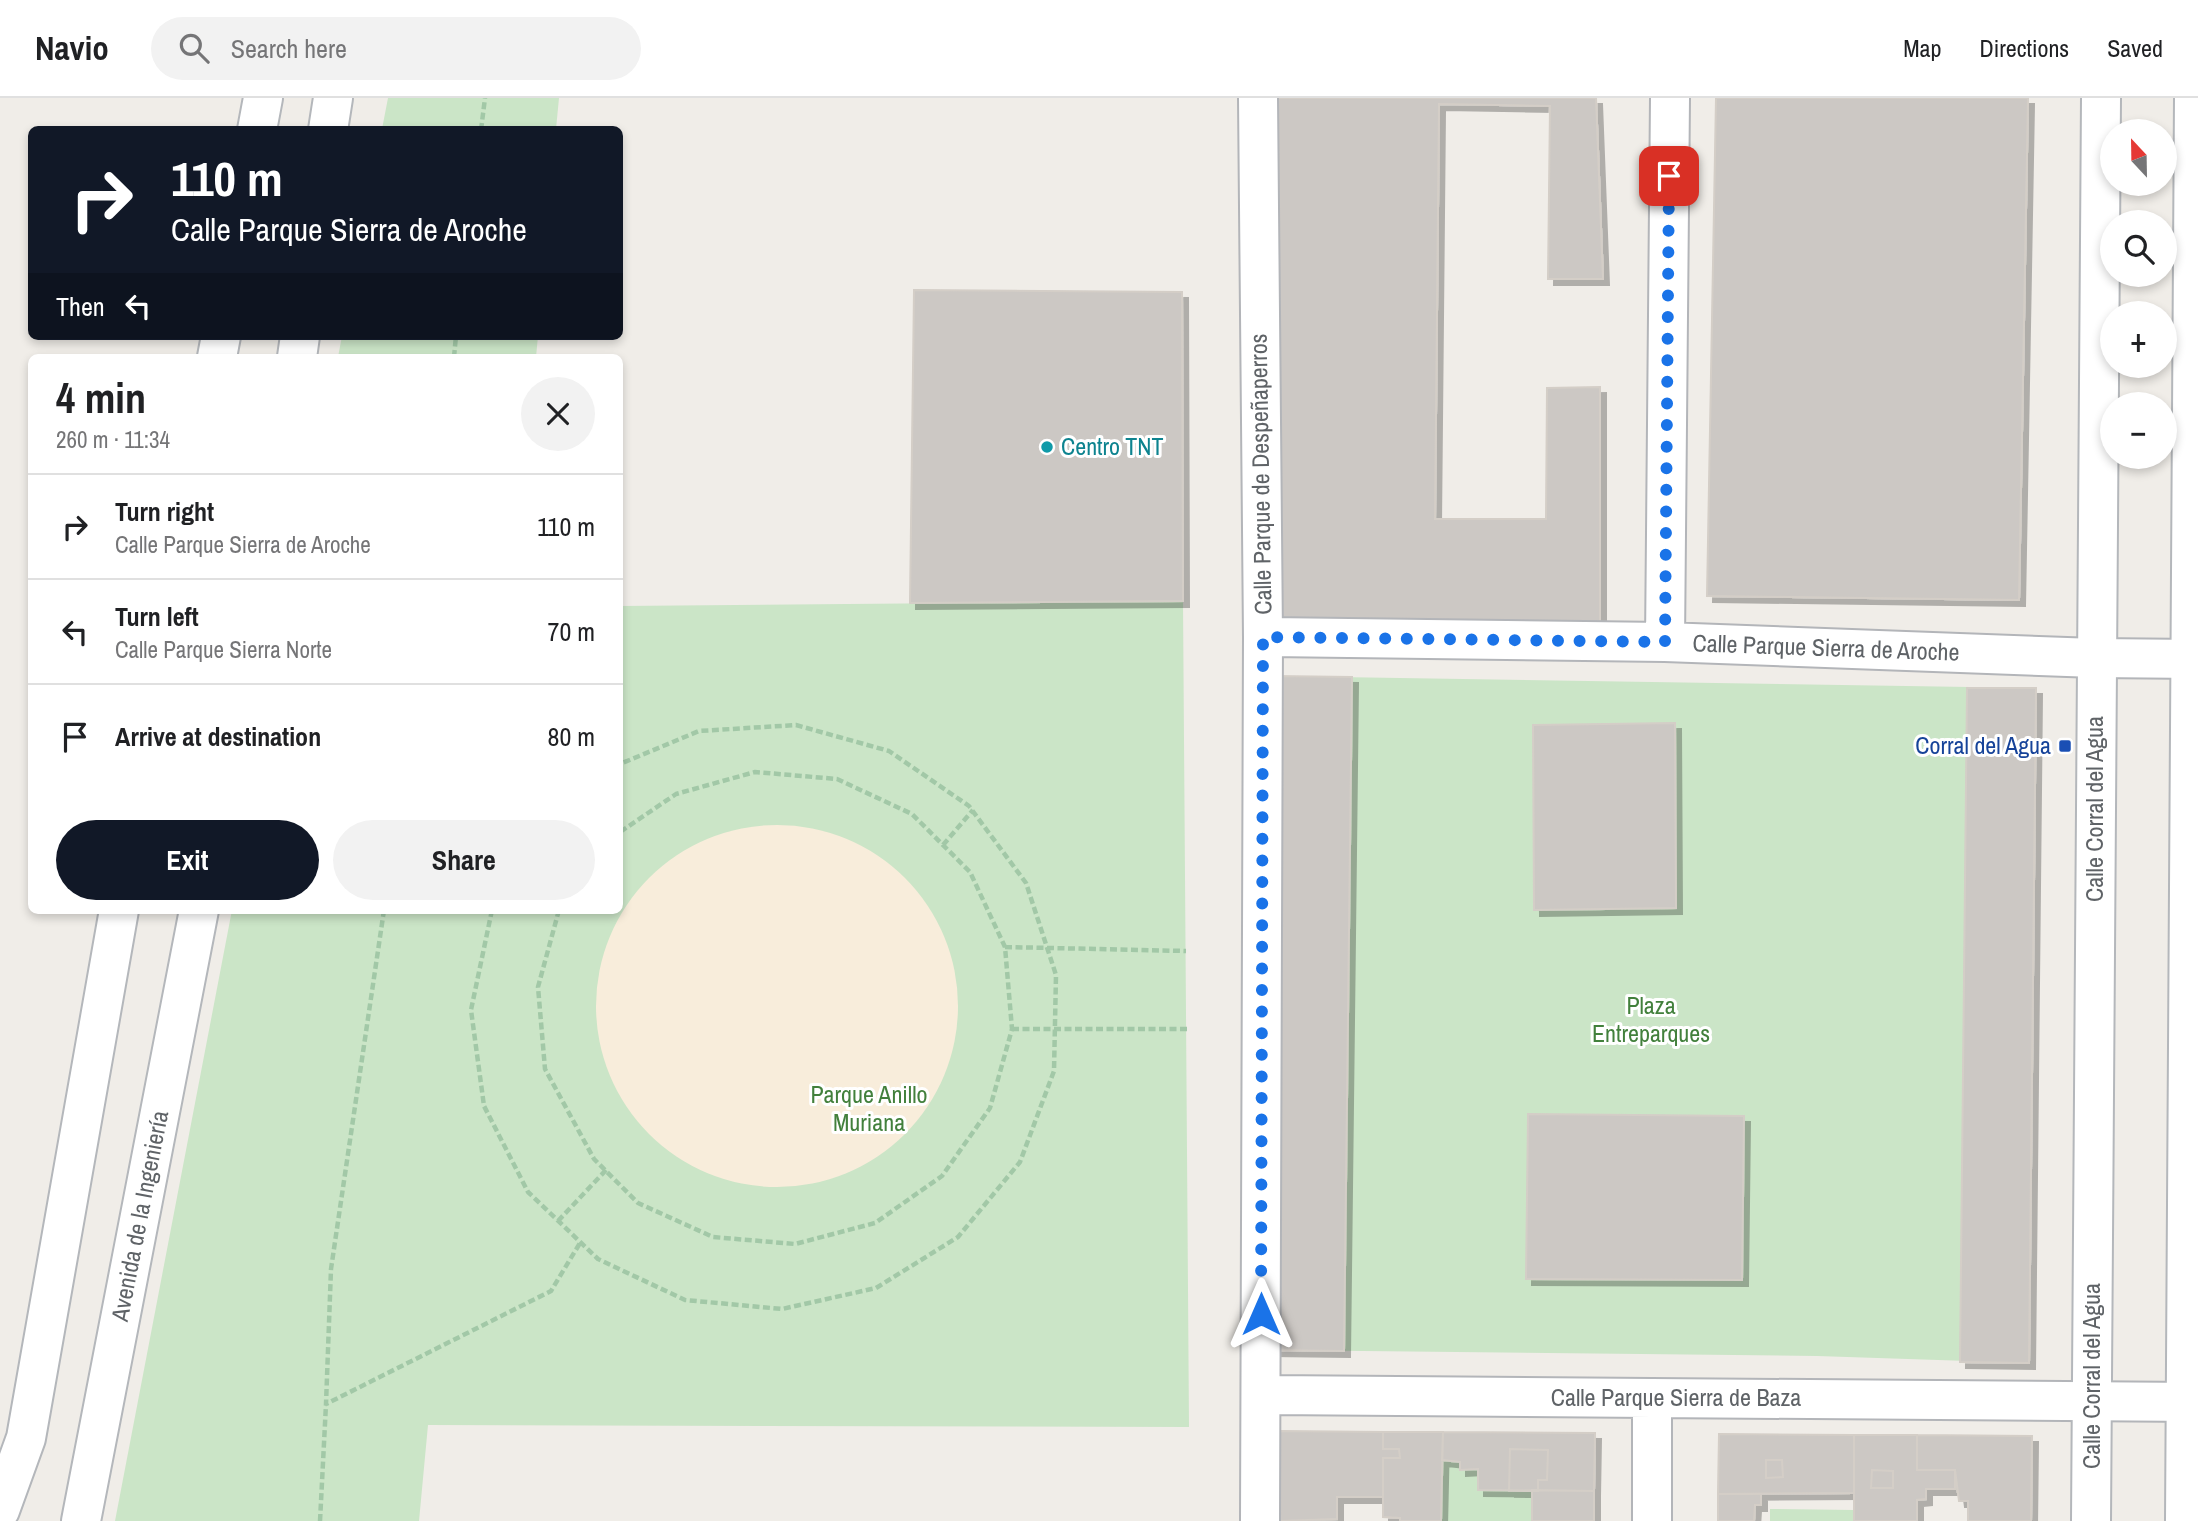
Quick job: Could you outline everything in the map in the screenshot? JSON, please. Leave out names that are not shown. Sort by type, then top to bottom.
[{"type":"street","points":[[258,126],[263,98]]},
{"type":"street","points":[[329,126],[333,98]]},
{"type":"street","name":"Calle Parque de Despeñaperros","points":[[1258,98],[1263,637],[1260,1521]]},
{"type":"street","points":[[1665,642],[1670,98]]},
{"type":"street","name":"Calle Corral del Agua","points":[[2091,1521],[2101,98]]},
{"type":"street","points":[[2185,1521],[2192,1402],[2194,98]]},
{"type":"street","name":"Calle Parque Sierra de Aroche","points":[[1263,637],[1665,642],[2095,658],[2194,659]]},
{"type":"street","points":[[0,1510],[26,1438],[119,914]]},
{"type":"street","name":"Avenida de la Ingeniería","points":[[81,1521],[198,914]]},
{"type":"street","name":"Calle Parque Sierra de Baza","points":[[1261,1395],[2192,1402]]},
{"type":"street","points":[[1651,1521],[1652,1398]]},
{"type":"path","points":[[482,126],[485,98]]},
{"type":"path","points":[[491,914],[471,1010],[484,1106],[528,1192],[598,1259],[685,1300],[782,1309],[876,1288],[958,1237],[1020,1162],[1054,1071],[1056,975],[1026,883],[973,810],[889,751],[796,725],[699,731],[623,763]]},
{"type":"path","points":[[558,914],[538,987],[545,1069],[594,1159],[638,1203],[713,1237],[795,1244],[874,1223],[942,1176],[990,1108],[1012,1029],[1004,947],[970,872],[912,814],[838,779],[755,772],[676,794],[623,830]]},
{"type":"path","points":[[943,845],[973,810]]},
{"type":"path","points":[[320,1521],[331,1269],[383,914]]},
{"type":"path","points":[[1004,947],[1186,951]]},
{"type":"path","points":[[1012,1029],[1187,1029]]},
{"type":"path","points":[[558,1221],[606,1170]]},
{"type":"path","points":[[326,1404],[551,1291],[580,1243]]},
{"type":"green space","points":[[388,98],[559,98],[556,126],[383,126]]},
{"type":"green space","points":[[341,340],[538,340],[536,354],[339,354]]},
{"type":"green space","name":"Parque Anillo Muriana","points":[[1183,601],[1189,1427],[428,1425],[419,1521],[115,1521],[231,914],[623,914],[623,606]]},
{"type":"green space","name":"Plaza Entreparques","points":[[1274,676],[2036,688],[2029,1363],[1817,1356],[1266,1350]]},
{"type":"green space","points":[[1442,1460],[1460,1462],[1460,1470],[1478,1469],[1479,1488],[1532,1490],[1532,1521],[1441,1521]]},
{"type":"green space","points":[[1770,1509],[1854,1510],[1854,1521],[1770,1521]]},
{"type":"sand","points":[[777,825],[812,828],[862,846],[892,866],[917,891],[937,921],[950,953],[957,988],[957,1024],[950,1059],[937,1091],[917,1121],[892,1146],[862,1166],[812,1184],[777,1187],[742,1184],[708,1173],[676,1156],[649,1134],[627,1107],[610,1075],[599,1041],[596,1006],[599,971],[610,937],[627,905],[649,878],[676,856],[708,839],[742,828]]},
{"type":"building","points":[[1269,98],[1596,98],[1603,279],[1548,279],[1550,106],[1439,104],[1435,519],[1546,519],[1547,388],[1600,387],[1600,628],[1268,628]]},
{"type":"building","points":[[1716,98],[2028,98],[2019,600],[1707,596]]},
{"type":"building","name":"Centro TNT","points":[[914,290],[1182,292],[1183,601],[910,603]]},
{"type":"building","points":[[1274,676],[1352,677],[1344,1351],[1266,1350]]},
{"type":"building","points":[[1967,688],[2036,688],[2029,1363],[1960,1362]]},
{"type":"building","points":[[1675,723],[1676,908],[1534,910],[1533,725]]},
{"type":"building","points":[[1528,1114],[1744,1116],[1742,1280],[1526,1279]]},
{"type":"building","points":[[1280,1431],[1383,1432],[1383,1449],[1399,1449],[1400,1458],[1383,1458],[1383,1497],[1337,1497],[1337,1519],[1279,1521]]},
{"type":"building","points":[[1383,1432],[1443,1432],[1441,1521],[1400,1521],[1400,1518],[1383,1517],[1383,1458],[1400,1458],[1399,1449],[1383,1449]]},
{"type":"building","points":[[1443,1432],[1595,1433],[1594,1491],[1478,1490],[1478,1469],[1460,1470],[1460,1462],[1442,1460]]},
{"type":"building","points":[[1719,1434],[1854,1435],[1854,1493],[1718,1494]]},
{"type":"building","points":[[1854,1435],[1917,1435],[1917,1470],[1955,1470],[1955,1489],[1926,1489],[1926,1499],[1917,1500],[1917,1521],[1854,1521]]},
{"type":"building","points":[[1917,1435],[2032,1436],[2031,1521],[1968,1521],[1968,1501],[1959,1501],[1955,1470],[1917,1470]]},
{"type":"building","points":[[1510,1449],[1548,1450],[1547,1480],[1538,1480],[1538,1491],[1509,1491]]},
{"type":"building","points":[[1766,1460],[1782,1460],[1783,1477],[1766,1478]]},
{"type":"building","points":[[1872,1470],[1893,1471],[1893,1488],[1871,1488]]},
{"type":"building","points":[[1532,1490],[1594,1491],[1594,1521],[1532,1521]]},
{"type":"building","points":[[1718,1494],[1761,1494],[1761,1505],[1755,1505],[1754,1521],[1718,1521]]},
{"type":"place","name":"Centro TNT","points":[[1047,447]]},
{"type":"place","name":"Corral del Agua","points":[[2065,746]]},
{"type":"route","points":[[1261,1314],[1263,637],[1665,642],[1669,176]]}]
